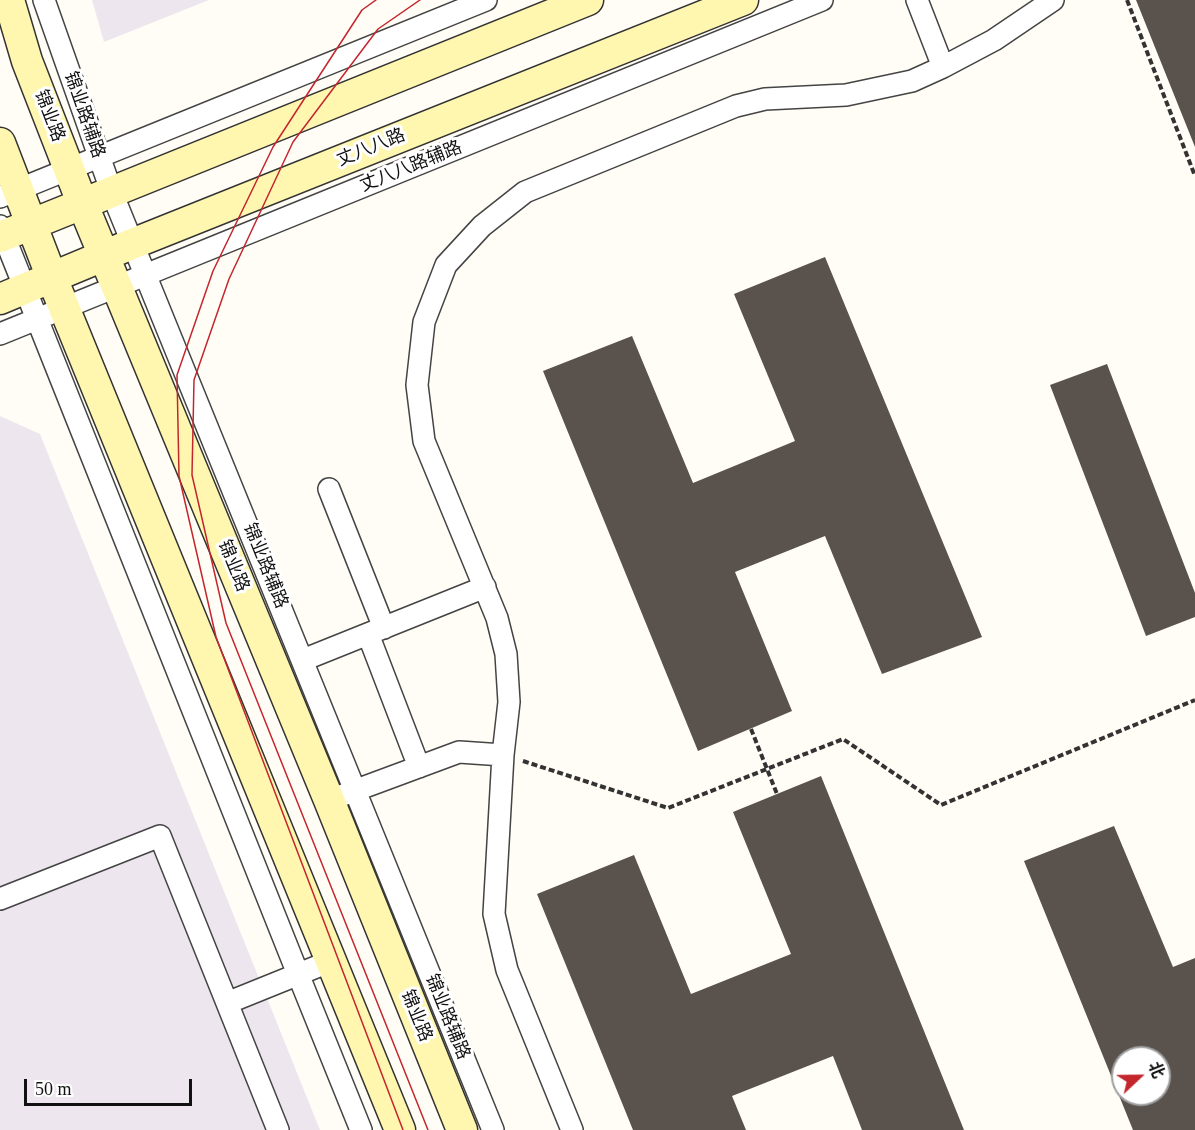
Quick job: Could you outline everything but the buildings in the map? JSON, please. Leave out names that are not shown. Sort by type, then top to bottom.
[{"type":"main road","name":"锦业路","points":[[9,0],[27,61],[83,205],[342,795],[462,1130]]},
{"type":"main road","points":[[1,233],[83,205],[588,0]]},
{"type":"main road","name":"丈八八路","points":[[12,294],[743,0]]},
{"type":"main road","points":[[0,143],[9,193],[31,224],[400,1130]]},
{"type":"street","name":"锦业路辅路","points":[[44,0],[98,157],[132,244],[303,660],[342,795],[493,1130]]},
{"type":"street","points":[[9,193],[486,0]]},
{"type":"street","name":"丈八八路辅路","points":[[0,334],[822,0]]},
{"type":"street","points":[[917,0],[943,67]]},
{"type":"street","points":[[572,1130],[507,970],[494,914],[503,755],[509,702],[506,654],[497,618],[424,441],[417,385],[424,322],[446,265],[482,226],[525,192],[736,106],[765,99],[846,95],[912,81],[994,40],[1053,0]]},
{"type":"street","points":[[1,233],[12,294],[36,320],[297,974],[362,1130]]},
{"type":"street","points":[[328,489],[419,767]]},
{"type":"street","points":[[303,660],[484,587]]},
{"type":"street","points":[[342,795],[459,753],[503,755]]},
{"type":"street","points":[[0,900],[160,836],[278,1130]]},
{"type":"street","points":[[227,1003],[331,961]]},
{"type":"path","points":[[1126,0],[1195,176]]},
{"type":"path","points":[[503,755],[668,808],[843,739],[941,805],[1195,700]]},
{"type":"path","points":[[751,729],[777,794]]},
{"type":"shaded area","points":[[92,0],[209,0],[104,42]]},
{"type":"shaded area","points":[[0,416],[40,434],[320,1130],[0,1130]]},
{"type":"tram line","points":[[376,0],[362,10],[273,147],[213,271],[177,375],[179,476],[216,637],[403,1130]]},
{"type":"tram line","points":[[420,0],[378,29],[293,142],[229,279],[194,380],[192,475],[226,623],[428,1130]]}]
